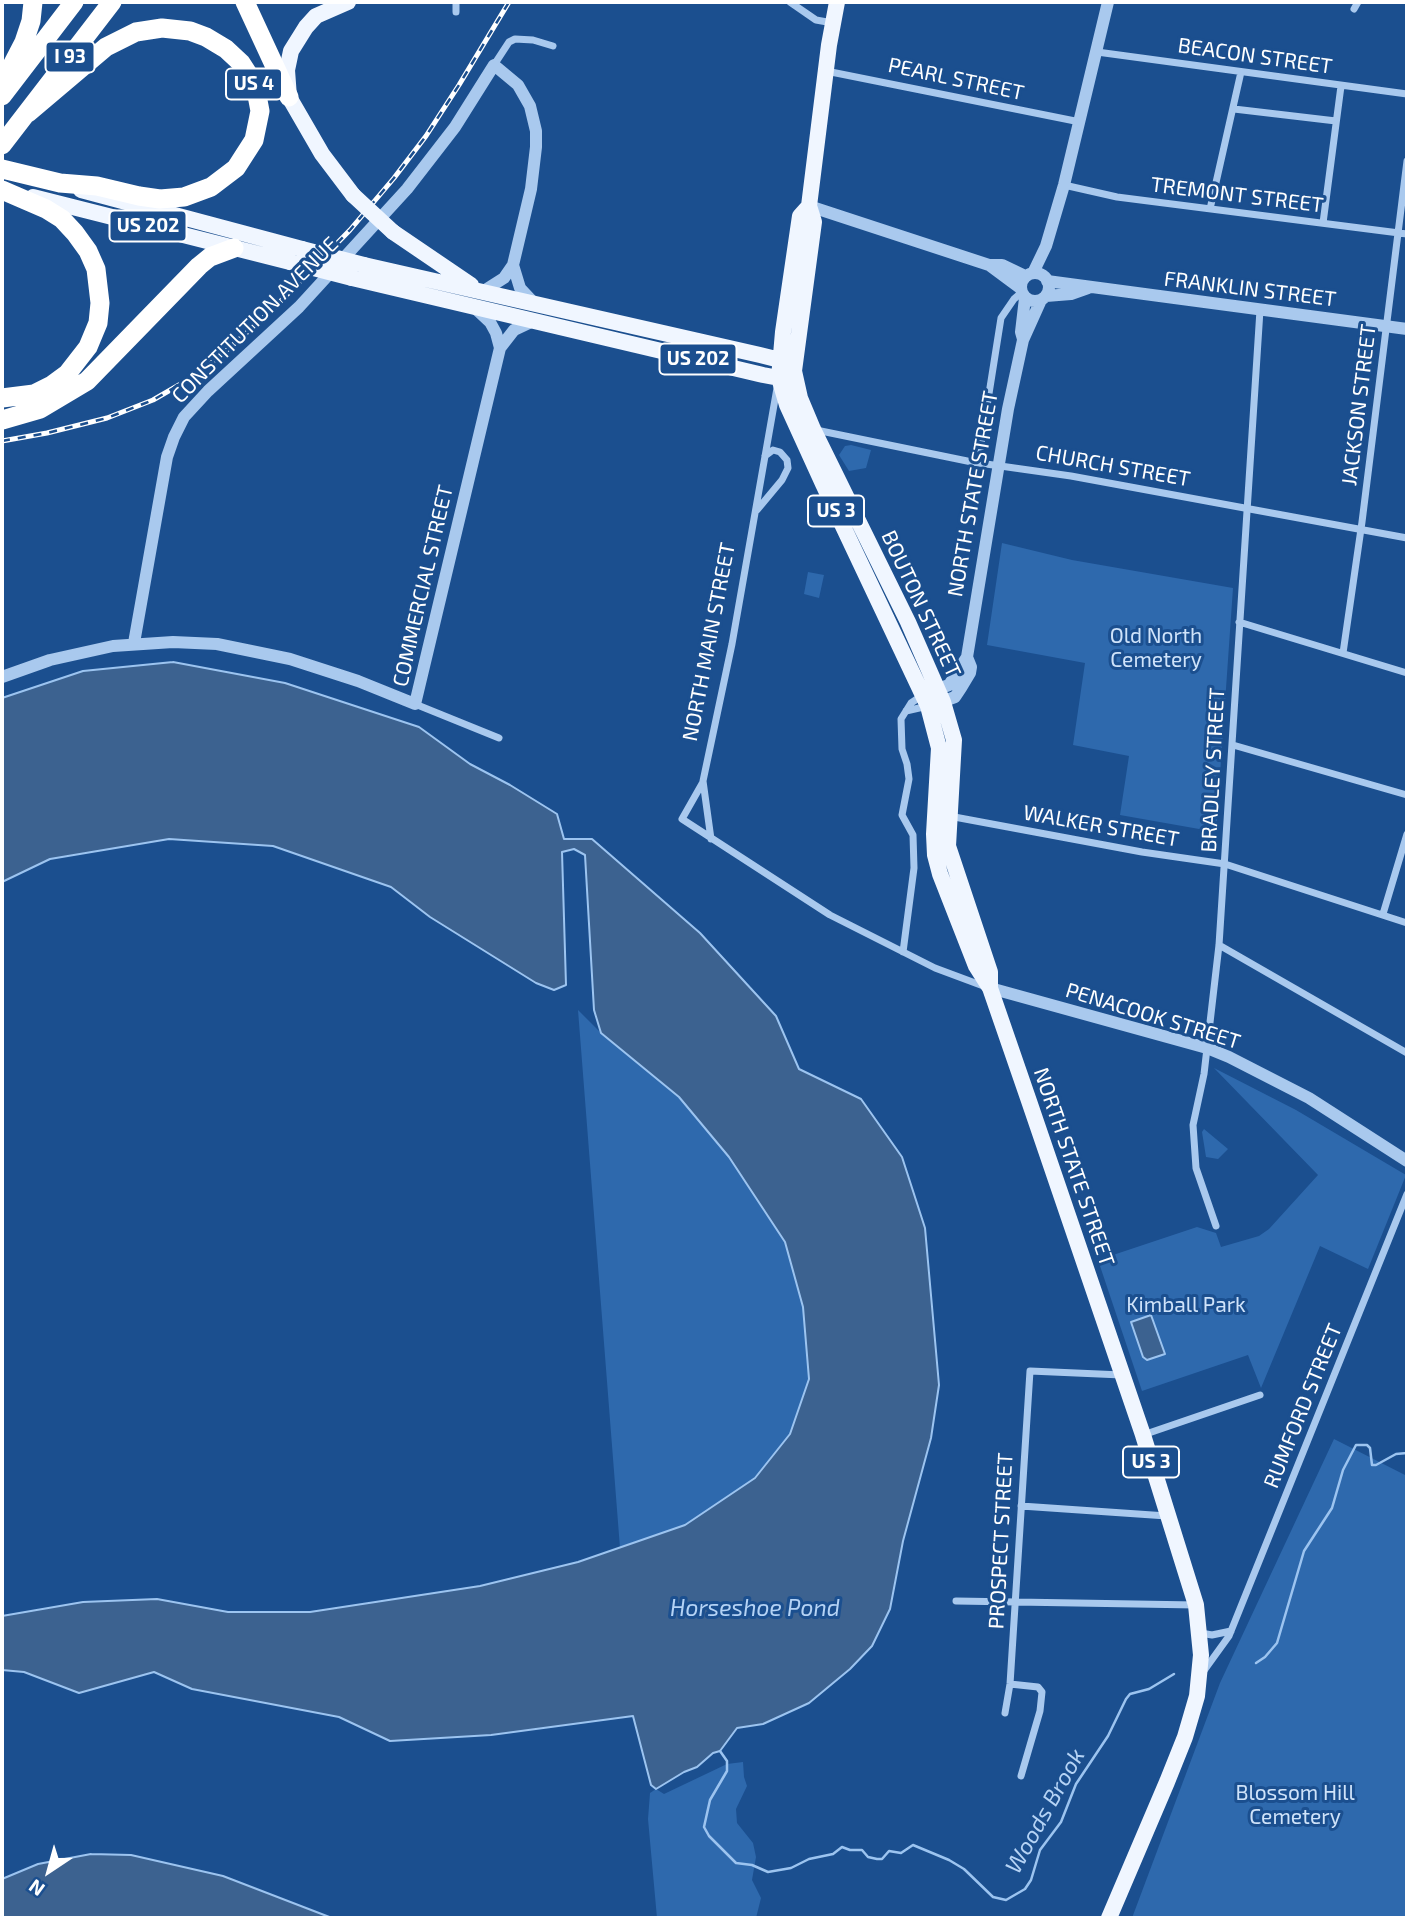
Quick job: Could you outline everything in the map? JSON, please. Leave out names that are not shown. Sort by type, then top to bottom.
[{"type":"highway","points":[[2,85],[24,42],[31,21],[33,2]]},
{"type":"highway","name":"I 93","points":[[2,96],[75,2]]},
{"type":"highway","name":"I 93","points":[[2,145],[112,2]]},
{"type":"highway","points":[[245,2],[289,97]]},
{"type":"highway","name":"US 4","points":[[28,113],[106,47],[127,36],[152,29],[190,31],[218,43],[241,63],[252,80],[260,111],[254,140],[236,168],[211,187],[184,197],[160,199],[97,186],[60,183]]},
{"type":"highway","points":[[4,169],[60,183]]},
{"type":"highway","points":[[2,398],[34,394],[67,374],[88,347],[97,323],[100,303],[96,269],[88,251],[75,233],[53,213],[4,190]]},
{"type":"highway","points":[[2,420],[40,409],[87,380],[199,266],[210,257],[234,248]]},
{"type":"main road","points":[[348,2],[316,16],[302,33],[291,51],[288,70],[289,97],[322,154],[353,195],[393,232],[482,292]]},
{"type":"main road","name":"NORTH MAIN STREET","points":[[786,374],[814,222],[809,206],[837,2]]},
{"type":"main road","name":"US 202","points":[[60,183],[99,197],[364,265],[482,292],[534,313]]},
{"type":"main road","name":"US 202","points":[[4,190],[474,307],[534,313],[786,374]]},
{"type":"main road","name":"NORTH MAIN STREET","points":[[780,360],[800,216],[809,206]]},
{"type":"main road","name":"US 202","points":[[619,332],[780,360]]},
{"type":"main road","name":"BOUTON STREET","points":[[780,360],[908,621],[933,698]]},
{"type":"main road","name":"BOUTON STREET","points":[[786,374],[787,405],[818,473],[933,698]]},
{"type":"main road","name":"NORTH STATE STREET","points":[[933,698],[954,740],[948,846],[990,972],[990,988]]},
{"type":"main road","name":"NORTH STATE STREET","points":[[933,698],[939,748],[934,812],[935,855],[976,966],[990,988],[1143,1435],[1196,1605],[1201,1633],[1197,1696],[1185,1737],[1109,1918]]},
{"type":"street","points":[[456,2],[456,12]]},
{"type":"street","points":[[790,2],[816,20],[833,24]]},
{"type":"street","name":"NORTH STATE STREET","points":[[1023,340],[1021,332],[1025,286],[1046,246],[1080,122],[1108,2]]},
{"type":"street","points":[[482,292],[504,278],[513,265],[533,180],[536,131],[524,94],[511,78],[494,65],[509,42],[515,38],[553,46]]},
{"type":"street","name":"BEACON STREET","points":[[1097,52],[1407,94]]},
{"type":"street","name":"CONSTITUTION AVENUE","points":[[134,643],[167,457],[184,417],[208,391],[299,307],[407,189],[449,134],[494,65]]},
{"type":"street","name":"PEARL STREET","points":[[826,70],[1080,122]]},
{"type":"street","points":[[1209,209],[1241,72]]},
{"type":"street","points":[[1322,223],[1341,86]]},
{"type":"street","points":[[1234,109],[1336,121]]},
{"type":"street","name":"JACKSON STREET","points":[[1343,653],[1386,326],[1403,233],[1407,161]]},
{"type":"street","name":"TREMONT STREET","points":[[1063,186],[1117,197],[1403,233]]},
{"type":"street","points":[[809,206],[989,265],[1025,286],[1002,318],[978,463]]},
{"type":"street","name":"NORTH STATE STREET","points":[[933,698],[955,697],[969,676],[971,667],[967,657],[997,465],[1023,340],[1049,289],[1046,246]]},
{"type":"street","points":[[500,348],[514,330],[534,313],[520,288],[513,265]]},
{"type":"street","name":"FRANKLIN STREET","points":[[1088,288],[1033,302],[1025,286],[1047,280],[1088,288],[1407,329]]},
{"type":"street","points":[[474,307],[490,322],[500,348]]},
{"type":"street","name":"BRADLEY STREET","points":[[1216,1226],[1196,1168],[1192,1135],[1204,1074],[1219,946],[1260,310]]},
{"type":"street","name":"COMMERCIAL STREET","points":[[2,677],[71,654],[134,643],[217,644],[254,651],[332,673],[415,704],[500,348]]},
{"type":"street","name":"NORTH MAIN STREET","points":[[711,839],[682,819],[703,781],[732,644],[765,456],[786,374]]},
{"type":"street","name":"CHURCH STREET","points":[[813,429],[978,463],[1248,508],[1407,538]]},
{"type":"street","points":[[756,510],[782,480],[788,468],[787,460],[780,452],[773,450],[765,456]]},
{"type":"street","points":[[1239,622],[1407,673]]},
{"type":"street","points":[[906,711],[933,698]]},
{"type":"street","points":[[902,952],[915,868],[913,835],[902,815],[909,779],[900,727],[901,719],[911,703],[933,698]]},
{"type":"street","points":[[415,704],[499,738]]},
{"type":"street","points":[[1233,745],[1407,795]]},
{"type":"street","name":"NORTH MAIN STREET","points":[[703,781],[711,839]]},
{"type":"street","name":"WALKER STREET","points":[[948,817],[1225,864],[1407,923]]},
{"type":"street","points":[[1383,915],[1407,834]]},
{"type":"street","points":[[711,839],[830,915],[902,952],[957,977],[990,988]]},
{"type":"street","points":[[1219,946],[1407,1053]]},
{"type":"street","name":"PENACOOK STREET","points":[[990,988],[1207,1048],[1309,1098],[1407,1161]]},
{"type":"street","name":"RUMFORD STREET","points":[[1199,1679],[1231,1631],[1407,1194]]},
{"type":"street","name":"PROSPECT STREET","points":[[1006,1713],[1030,1371],[1122,1374]]},
{"type":"street","points":[[1143,1435],[1260,1395]]},
{"type":"street","points":[[1021,1506],[1168,1516]]},
{"type":"street","points":[[956,1601],[1196,1605]]},
{"type":"street","points":[[1201,1633],[1212,1635],[1231,1631]]},
{"type":"street","points":[[1010,1684],[1038,1687],[1042,1692],[1040,1711],[1021,1776]]},
{"type":"green space","points":[[845,446],[871,450],[866,468],[849,471],[839,455]]},
{"type":"green space","name":"Old North Cemetery","points":[[1002,543],[1072,560],[1233,588],[1216,832],[1120,815],[1129,756],[1073,745],[1085,663],[987,645]]},
{"type":"green space","points":[[808,572],[824,575],[819,598],[804,594]]},
{"type":"green space","points":[[578,1010],[601,1033],[679,1097],[729,1157],[785,1242],[803,1307],[809,1379],[790,1434],[755,1478],[685,1525],[620,1548]]},
{"type":"green space","name":"Kimball Park","points":[[1214,1068],[1296,1110],[1406,1175],[1368,1269],[1320,1246],[1261,1388],[1248,1355],[1142,1391],[1098,1260],[1197,1227],[1216,1233],[1221,1247],[1259,1236],[1269,1229],[1318,1175]]},
{"type":"green space","points":[[1204,1129],[1228,1149],[1218,1159],[1206,1157],[1202,1132]]},
{"type":"green space","name":"Blossom Hill Cemetery","points":[[1334,1439],[1407,1476],[1407,1918],[1132,1918],[1220,1683]]},
{"type":"green space","points":[[743,1762],[747,1786],[736,1809],[737,1823],[753,1843],[756,1857],[752,1880],[761,1898],[756,1918],[657,1918],[648,1819],[650,1793],[656,1789],[664,1794],[727,1764]]},
{"type":"water","name":"Horseshoe Pond","points":[[173,662],[285,683],[419,727],[470,764],[557,814],[564,839],[592,839],[700,933],[776,1016],[799,1069],[861,1099],[902,1157],[925,1228],[939,1385],[931,1438],[903,1541],[890,1609],[872,1646],[850,1669],[809,1703],[763,1724],[737,1728],[720,1751],[656,1789],[651,1785],[633,1716],[491,1735],[390,1741],[339,1717],[192,1689],[154,1672],[79,1693],[24,1672],[2,1670],[2,1616],[83,1602],[157,1599],[228,1612],[310,1612],[480,1586],[578,1562],[685,1525],[755,1478],[790,1434],[809,1379],[803,1307],[785,1242],[729,1157],[679,1097],[601,1033],[594,1010],[585,855],[574,849],[562,852],[566,985],[554,990],[536,983],[430,917],[391,887],[273,846],[169,839],[50,859],[2,882],[2,698],[83,671]]},
{"type":"water","points":[[1151,1315],[1165,1354],[1147,1360],[1143,1357],[1131,1322]]},
{"type":"water","points":[[91,1854],[131,1855],[223,1876],[332,1918],[2,1918],[2,1879],[38,1864]]},
{"type":"waterway","name":"Woods Brook","points":[[1256,1663],[1277,1643],[1304,1551],[1332,1508],[1343,1470],[1356,1445],[1367,1445],[1370,1448],[1372,1465],[1396,1454],[1407,1453]]},
{"type":"waterway","name":"Woods Brook","points":[[720,1751],[727,1761],[727,1771],[710,1800],[704,1827],[709,1836],[736,1863],[752,1865],[768,1872],[791,1868],[809,1859],[833,1854],[842,1847],[862,1850],[868,1857],[882,1859],[889,1851],[901,1853],[913,1845],[949,1860],[964,1869],[993,1897],[1006,1900],[1025,1889],[1031,1880],[1040,1850],[1061,1822],[1076,1784],[1108,1736],[1126,1699],[1130,1694],[1149,1689],[1174,1674]]},
{"type":"railway","points":[[2,441],[107,418],[153,400],[191,378],[226,351],[272,310],[350,230],[394,178],[426,136],[509,2]]}]
